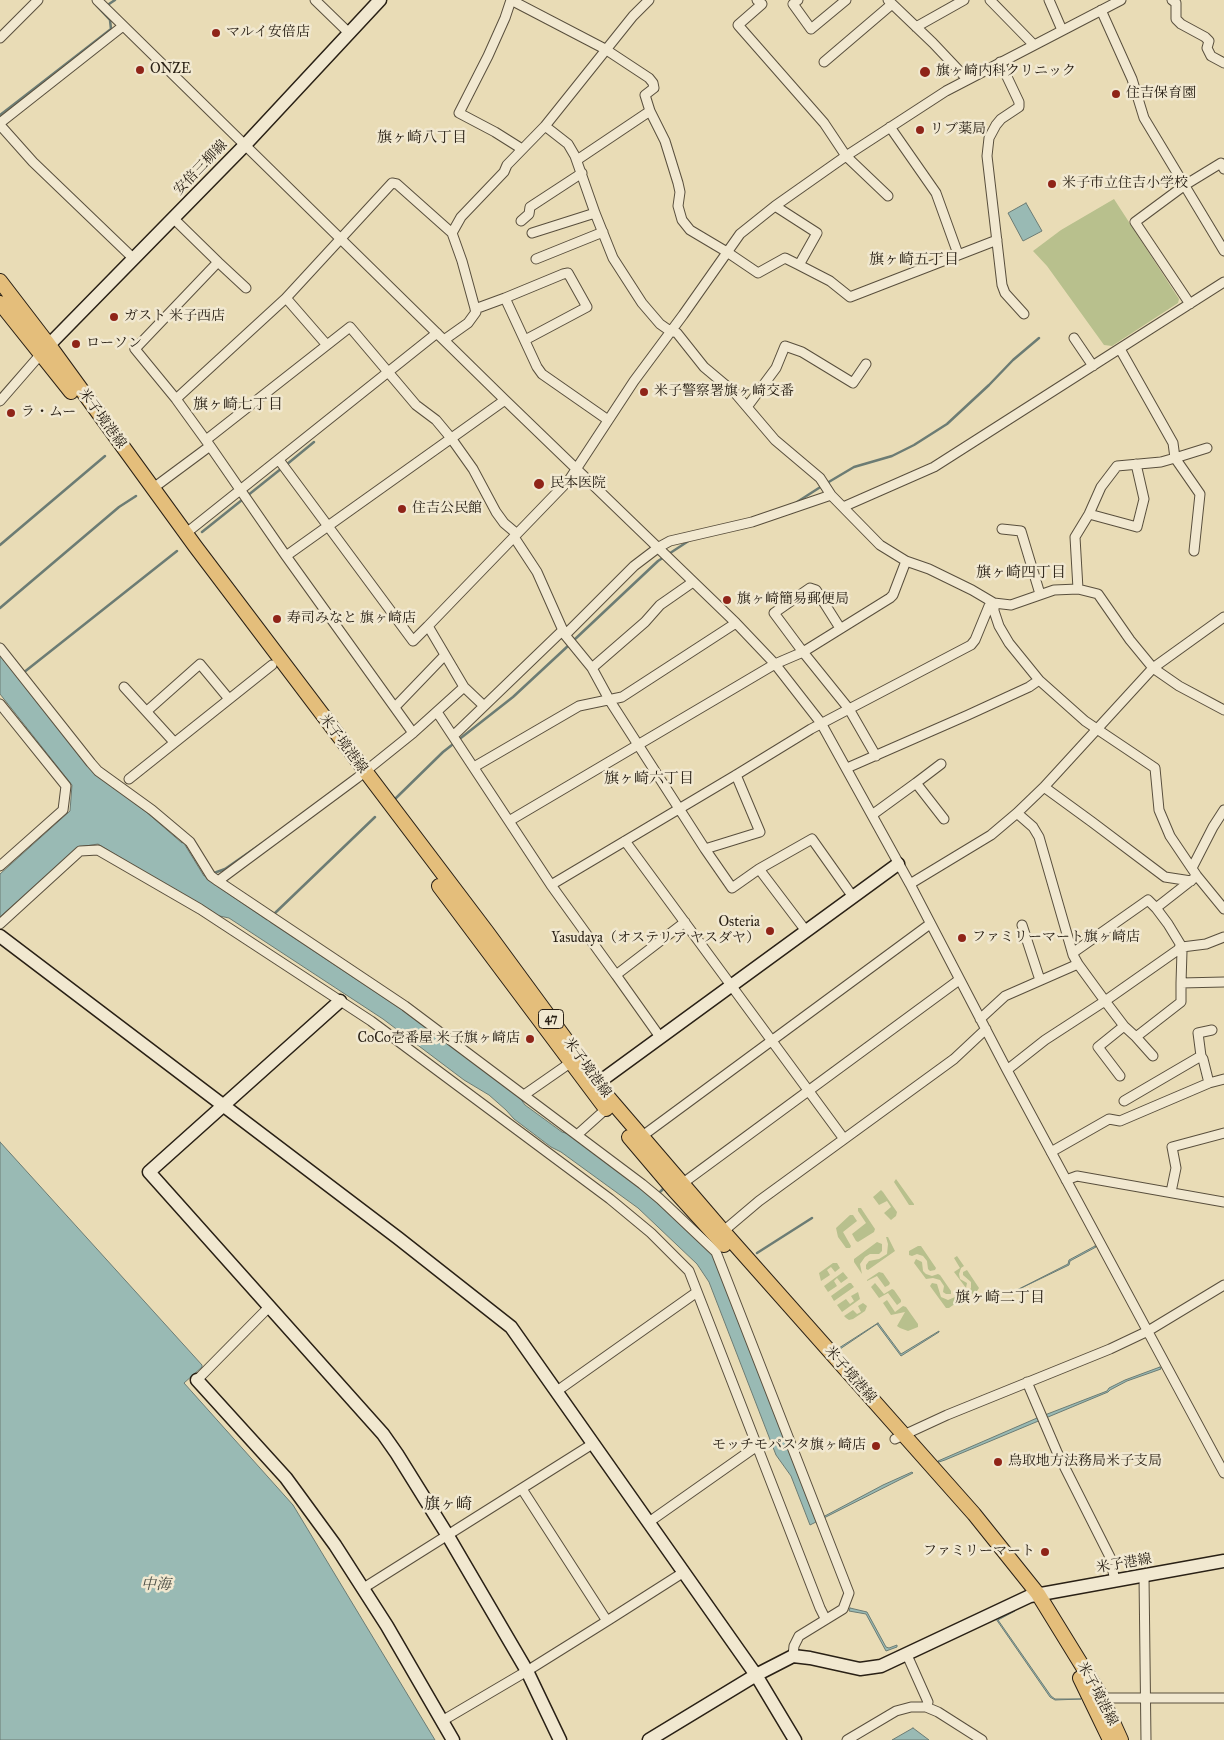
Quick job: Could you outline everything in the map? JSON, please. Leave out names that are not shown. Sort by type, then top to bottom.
[{"type":"main road","name":"米子境港線","points":[[0,282],[82,405],[179,540],[272,665],[361,775],[594,1085],[606,1109],[674,1190],[720,1234]]},
{"type":"main road","name":"米子境港線","points":[[0,303],[44,350],[152,488],[570,1063],[608,1097],[683,1183],[737,1258],[899,1437],[975,1529],[1034,1595],[1102,1698],[1121,1740]]},
{"type":"main road","name":"米子境港線","points":[[1034,1595],[1076,1670],[1110,1740]]},
{"type":"street","points":[[0,38],[38,0]]},
{"type":"street","points":[[97,0],[505,400],[736,623],[775,664],[822,722],[1224,1473]]},
{"type":"street","name":"安倍三柳線","points":[[44,350],[245,145],[380,0]]},
{"type":"street","points":[[522,149],[459,113],[488,56],[511,0],[605,50],[649,78],[654,88],[645,95],[650,111],[665,141],[678,183],[678,206],[682,220],[690,230],[758,273],[785,258],[830,281],[850,296],[997,240]]},
{"type":"street","points":[[452,232],[460,217],[545,126],[633,16],[649,0]]},
{"type":"street","points":[[757,0],[762,4],[738,25],[824,123],[846,156],[888,196]]},
{"type":"street","points":[[798,0],[793,4],[811,29],[846,0]]},
{"type":"street","points":[[916,27],[964,0]]},
{"type":"street","points":[[990,0],[1034,45]]},
{"type":"street","points":[[1049,0],[1062,30]]},
{"type":"street","points":[[279,460],[412,641],[569,480],[608,420],[740,234],[775,206],[846,156],[946,91],[1121,0]]},
{"type":"street","points":[[1172,0],[1176,3],[1176,19],[1180,24],[1209,41],[1207,48],[1211,56],[1224,63]]},
{"type":"street","points":[[320,2],[350,33]]},
{"type":"street","points":[[824,62],[890,2],[967,79]]},
{"type":"street","points":[[1101,10],[1132,79],[1144,118],[1224,251]]},
{"type":"street","points":[[123,26],[0,124],[33,162],[134,259]]},
{"type":"street","points":[[1000,62],[1019,102],[1019,107],[1001,119],[996,125],[989,138],[987,156],[1002,285],[1005,293],[1024,314]]},
{"type":"street","points":[[577,160],[650,111]]},
{"type":"street","points":[[545,126],[568,144],[577,160],[595,213],[614,258],[642,303],[660,324],[670,331],[677,333],[704,367],[735,393],[775,440],[820,478],[831,495],[880,546],[906,561],[929,569],[994,603],[1010,605],[1054,590],[1078,589],[1098,594],[1130,640],[1153,668],[1179,686],[1224,710]]},
{"type":"street","points":[[890,127],[936,193],[958,254]]},
{"type":"street","points":[[1190,304],[1135,222],[1185,185],[1223,165]]},
{"type":"street","points":[[521,221],[529,214],[530,207],[582,173]]},
{"type":"street","points":[[176,400],[286,298],[392,183],[397,184],[452,232],[459,252],[475,310],[474,318],[444,340]]},
{"type":"street","points":[[775,206],[818,233],[799,265]]},
{"type":"street","points":[[532,233],[595,213]]},
{"type":"street","points":[[173,218],[246,288]]},
{"type":"street","points":[[536,259],[603,232]]},
{"type":"street","points":[[218,262],[135,350],[208,443],[286,556],[413,733]]},
{"type":"street","points":[[475,310],[568,273],[587,307],[525,340]]},
{"type":"street","points":[[843,507],[934,467],[1224,282]]},
{"type":"street","points":[[286,298],[326,344]]},
{"type":"street","points":[[505,298],[542,374],[608,420]]},
{"type":"street","points":[[152,488],[326,344],[350,327],[416,405],[436,420],[473,469],[496,512],[515,536],[537,572],[564,633],[592,668],[610,701],[732,888],[759,869],[812,839],[853,897]]},
{"type":"street","points":[[186,534],[437,333]]},
{"type":"street","points":[[1074,338],[1093,366]]},
{"type":"street","points":[[747,407],[776,368],[785,346],[802,352],[853,383],[866,364]]},
{"type":"street","points":[[1120,349],[1173,443],[1175,458],[1200,494],[1194,551]]},
{"type":"street","points":[[0,401],[44,350]]},
{"type":"street","points":[[286,556],[505,400]]},
{"type":"street","points":[[1078,589],[1075,537],[1089,514],[1101,487],[1117,466],[1161,462],[1207,448]]},
{"type":"street","points":[[1089,514],[1137,527],[1144,498],[1136,464]]},
{"type":"street","points":[[453,736],[634,566],[659,547],[670,541],[752,522],[831,495]]},
{"type":"street","points":[[1002,529],[1021,531],[1040,594]]},
{"type":"street","points":[[509,821],[775,664],[803,652],[890,598],[906,561]]},
{"type":"street","points":[[592,668],[645,622],[660,605],[693,582]]},
{"type":"street","points":[[840,628],[816,590],[810,588],[774,613],[849,708],[876,756]]},
{"type":"street","points":[[994,603],[994,611],[999,626],[1008,643],[1039,680],[1098,730],[1155,768],[1156,794],[1161,815],[1170,836],[1193,875],[1224,909]]},
{"type":"street","points":[[551,885],[822,722],[971,645],[975,640],[989,606],[994,603]]},
{"type":"street","points":[[910,884],[991,835],[1017,813],[1098,730],[1153,668],[1224,617]]},
{"type":"street","points":[[474,767],[579,706],[622,698],[736,623]]},
{"type":"street","points":[[428,626],[464,687],[484,706]]},
{"type":"street","points":[[0,648],[98,771],[152,810],[190,842],[211,876],[386,993],[524,1094],[660,1198],[716,1252],[849,1593],[843,1608],[800,1636],[794,1646],[793,1656],[756,1675],[652,1739]]},
{"type":"street","points":[[395,707],[445,655]]},
{"type":"street","points":[[147,711],[200,664],[229,699]]},
{"type":"street","points":[[129,779],[272,665]]},
{"type":"street","points":[[847,768],[1029,687],[1039,680]]},
{"type":"street","points":[[124,687],[174,742]]},
{"type":"street","points":[[218,881],[361,775],[413,733],[464,687]]},
{"type":"street","points":[[0,704],[66,786],[63,810],[0,866]]},
{"type":"street","points":[[437,712],[551,885],[660,1038]]},
{"type":"street","points":[[872,815],[941,764]]},
{"type":"street","points":[[705,849],[760,832],[736,775]]},
{"type":"street","points":[[916,783],[944,820]]},
{"type":"street","points":[[1044,787],[1165,878],[1193,875]]},
{"type":"street","points":[[1156,908],[1193,875],[1213,827],[1224,810]]},
{"type":"street","points":[[1017,813],[1033,827],[1040,837],[1074,952],[1073,955],[1078,964],[1124,1026],[1153,1056]]},
{"type":"street","points":[[625,841],[844,1139]]},
{"type":"street","points":[[0,924],[80,851],[98,850],[200,909],[371,1021],[610,1199],[651,1233],[689,1271],[826,1618]]},
{"type":"street","points":[[594,1085],[898,864]]},
{"type":"street","points":[[759,869],[806,931]]},
{"type":"street","points":[[1074,952],[1148,900],[1168,924],[1182,951],[1182,1002],[1136,1037]]},
{"type":"street","points":[[616,975],[685,922]]},
{"type":"street","points":[[641,1137],[930,924]]},
{"type":"street","points":[[1022,925],[1040,980]]},
{"type":"street","points":[[0,936],[511,1326],[756,1675],[795,1740]]},
{"type":"street","points":[[1007,1070],[1045,1040],[1105,1001],[1181,947],[1206,944],[1224,937]]},
{"type":"street","points":[[980,1019],[1005,996],[1078,964]]},
{"type":"street","points":[[683,1183],[959,980]]},
{"type":"street","points":[[1182,983],[1224,982]]},
{"type":"street","points":[[340,1001],[149,1172],[270,1306],[383,1434],[398,1454],[527,1671],[560,1740]]},
{"type":"street","points":[[1120,1076],[1098,1047],[1124,1026]]},
{"type":"street","points":[[720,1234],[759,1200],[954,1059],[986,1030]]},
{"type":"street","points":[[1209,1083],[1201,1056],[1198,1033],[1212,1030]]},
{"type":"street","points":[[1124,1101],[1201,1056]]},
{"type":"street","points":[[524,1094],[570,1063]]},
{"type":"street","points":[[1051,1152],[1109,1119],[1120,1121],[1209,1083],[1224,1079]]},
{"type":"street","points":[[577,1135],[606,1109]]},
{"type":"street","points":[[1171,1192],[1176,1168],[1172,1147],[1224,1133]]},
{"type":"street","points":[[1066,1180],[1077,1176],[1224,1202]]},
{"type":"street","points":[[899,1437],[1110,1349],[1148,1331],[1224,1285]]},
{"type":"street","points":[[557,1390],[697,1292]]},
{"type":"street","points":[[270,1306],[196,1380],[286,1478],[334,1545],[388,1626],[453,1740]]},
{"type":"street","points":[[1027,1382],[1062,1461],[1110,1557],[1116,1581]]},
{"type":"street","points":[[362,1589],[594,1443]]},
{"type":"street","points":[[649,1522],[757,1446]]},
{"type":"street","points":[[522,1489],[607,1621]]},
{"type":"street","name":"米子港線","points":[[793,1656],[860,1669],[881,1666],[907,1656],[1034,1595],[1224,1560]]},
{"type":"street","points":[[442,1721],[527,1671],[684,1572]]},
{"type":"street","points":[[1144,1576],[1146,1740]]},
{"type":"street","points":[[907,1656],[928,1702],[926,1708]]},
{"type":"street","points":[[1102,1698],[1224,1698]]},
{"type":"street","points":[[847,1740],[896,1711],[911,1707],[926,1708],[938,1712],[982,1740]]},
{"type":"green space","points":[[1114,199],[1179,299],[1178,303],[1112,346],[1104,345],[1047,266],[1033,251],[1061,230]]},
{"type":"green space","points":[[896,1179],[914,1205],[909,1205],[894,1182]]},
{"type":"green space","points":[[881,1190],[897,1212],[896,1216],[891,1220],[884,1213],[891,1207],[887,1201],[879,1205],[873,1197]]},
{"type":"green space","points":[[858,1208],[861,1208],[875,1229],[874,1232],[858,1242],[852,1234],[866,1223]]},
{"type":"green space","points":[[850,1215],[853,1215],[857,1221],[843,1232],[851,1246],[846,1248],[838,1237],[836,1228]]},
{"type":"green space","points":[[886,1237],[888,1237],[895,1251],[868,1270],[866,1269],[869,1261],[879,1259],[887,1254],[888,1244]]},
{"type":"green space","points":[[877,1242],[882,1244],[882,1251],[879,1254],[870,1254],[865,1257],[860,1264],[862,1274],[854,1259]]},
{"type":"green space","points":[[921,1246],[936,1268],[935,1270],[930,1271],[928,1269],[927,1261],[923,1256],[917,1254],[909,1255],[909,1251]]},
{"type":"green space","points":[[957,1256],[964,1266],[959,1274],[960,1279],[967,1283],[966,1288],[954,1272],[960,1268],[954,1258]]},
{"type":"green space","points":[[916,1259],[922,1262],[923,1271],[926,1274],[932,1276],[940,1275],[951,1291],[951,1294],[943,1292],[944,1286],[940,1280],[926,1279],[914,1263]]},
{"type":"green space","points":[[833,1263],[837,1263],[840,1268],[835,1272],[831,1267],[827,1270],[830,1275],[821,1281],[819,1273]]},
{"type":"green space","points":[[967,1270],[979,1288],[972,1294],[968,1292],[971,1288],[971,1282],[963,1275],[963,1272]]},
{"type":"green space","points":[[843,1272],[848,1278],[841,1283],[837,1278],[834,1281],[837,1286],[828,1292],[824,1286]]},
{"type":"green space","points":[[879,1272],[883,1273],[890,1283],[889,1285],[885,1287],[877,1276],[867,1281]]},
{"type":"green space","points":[[849,1283],[854,1287],[834,1301],[831,1296]]},
{"type":"green space","points":[[875,1283],[884,1294],[892,1289],[894,1290],[901,1302],[897,1305],[888,1293],[879,1298],[871,1287]]},
{"type":"green space","points":[[932,1283],[937,1284],[941,1297],[948,1300],[955,1297],[956,1303],[946,1308],[930,1286]]},
{"type":"green space","points":[[858,1292],[860,1299],[842,1312],[837,1305],[846,1299],[850,1304],[854,1301],[851,1296]]},
{"type":"green space","points":[[887,1300],[895,1312],[903,1306],[906,1307],[918,1324],[918,1327],[908,1331],[897,1326],[905,1312],[891,1315],[883,1303]]},
{"type":"green space","points":[[863,1303],[867,1306],[865,1311],[849,1320],[844,1316],[853,1310],[857,1314],[861,1312],[858,1306]]},
{"type":"water","points":[[1026,203],[1042,231],[1023,241],[1008,213]]},
{"type":"water","points":[[0,655],[93,772],[145,811],[182,843],[185,841],[187,843],[185,845],[204,876],[207,875],[209,878],[207,879],[267,920],[271,920],[270,922],[401,1009],[520,1098],[525,1105],[562,1132],[569,1134],[577,1141],[579,1140],[651,1196],[707,1248],[713,1255],[823,1517],[883,1485],[913,1473],[810,1525],[791,1476],[776,1455],[709,1282],[697,1264],[638,1208],[514,1119],[489,1095],[464,1080],[383,1019],[229,918],[215,915],[98,844],[79,847],[0,917],[0,874],[70,811],[72,785],[0,694]]},
{"type":"water","name":"中海","points":[[0,1142],[202,1365],[184,1383],[293,1505],[435,1740],[0,1740]]},
{"type":"water","points":[[1095,1246],[1070,1261],[1069,1265],[1015,1291],[1068,1264],[1069,1260]]},
{"type":"water","points":[[878,1323],[901,1354],[939,1332],[901,1356],[877,1324],[839,1348]]},
{"type":"water","points":[[1160,1367],[1161,1369],[1127,1381],[1108,1392],[945,1460],[938,1461],[1037,1418],[1107,1391],[1109,1388],[1125,1380]]},
{"type":"water","points":[[850,1608],[867,1612],[886,1647],[889,1648],[897,1645],[897,1647],[886,1651],[866,1614],[849,1611]]},
{"type":"water","points":[[1014,1610],[998,1620],[1051,1696],[1055,1699],[1081,1699],[1055,1700],[1050,1697],[996,1619]]},
{"type":"water","points":[[913,1728],[929,1740],[892,1740]]},
{"type":"waterway","points":[[109,4],[115,0]]},
{"type":"waterway","points":[[0,115],[111,29],[110,20],[97,6]]},
{"type":"waterway","points":[[827,483],[854,467],[892,456],[914,445],[947,424],[1013,360],[1039,338]]},
{"type":"waterway","points":[[286,465],[314,442]]},
{"type":"waterway","points":[[0,545],[105,456]]},
{"type":"waterway","points":[[202,532],[282,468]]},
{"type":"waterway","points":[[797,502],[822,486]]},
{"type":"waterway","points":[[0,608],[119,507],[136,496]]},
{"type":"waterway","points":[[573,641],[658,561],[690,540]]},
{"type":"waterway","points":[[23,673],[177,551]]},
{"type":"waterway","points":[[395,799],[443,752],[513,697],[569,645]]},
{"type":"waterway","points":[[274,914],[375,817]]},
{"type":"waterway","points":[[214,873],[225,869],[261,844]]},
{"type":"waterway","points":[[659,1193],[663,1189]]},
{"type":"waterway","points":[[757,1253],[812,1218]]},
{"type":"place","name":"マルイ安倍店","points":[[216,33]]},
{"type":"place","name":"ONZE","points":[[140,70]]},
{"type":"place","name":"旗ヶ崎内科クリニック","points":[[925,72]]},
{"type":"place","name":"住吉保育園","points":[[1116,94]]},
{"type":"place","name":"リブ薬局","points":[[920,130]]},
{"type":"place","name":"米子市立住吉小学校","points":[[1052,184]]},
{"type":"place","name":"ガスト 米子西店","points":[[114,317]]},
{"type":"place","name":"ローソン","points":[[76,344]]},
{"type":"place","name":"米子警察署旗ヶ崎交番","points":[[644,392]]},
{"type":"place","name":"ラ・ムー","points":[[11,413]]},
{"type":"place","name":"民本医院","points":[[539,484]]},
{"type":"place","name":"住吉公民館","points":[[402,509]]},
{"type":"place","name":"旗ヶ崎簡易郵便局","points":[[727,600]]},
{"type":"place","name":"寿司みなと 旗ヶ崎店","points":[[277,619]]},
{"type":"place","name":"Osteria Yasudaya（オステリア ヤスダヤ）","points":[[770,931]]},
{"type":"place","name":"ファミリーマート旗ヶ崎店","points":[[962,938]]},
{"type":"place","name":"CoCo壱番屋 米子旗ヶ崎店","points":[[530,1039]]},
{"type":"place","name":"モッチモパスタ旗ヶ崎店","points":[[876,1446]]},
{"type":"place","name":"鳥取地方法務局米子支局","points":[[998,1462]]},
{"type":"place","name":"ファミリーマート","points":[[1045,1552]]},
{"type":"district","name":"旗ヶ崎八丁目","points":[[422,138]]},
{"type":"district","name":"旗ヶ崎五丁目","points":[[914,260]]},
{"type":"district","name":"旗ヶ崎七丁目","points":[[238,405]]},
{"type":"district","name":"旗ヶ崎四丁目","points":[[1021,573]]},
{"type":"district","name":"旗ヶ崎六丁目","points":[[649,779]]},
{"type":"district","name":"旗ヶ崎二丁目","points":[[1000,1298]]},
{"type":"district","name":"旗ヶ崎","points":[[448,1505]]}]
